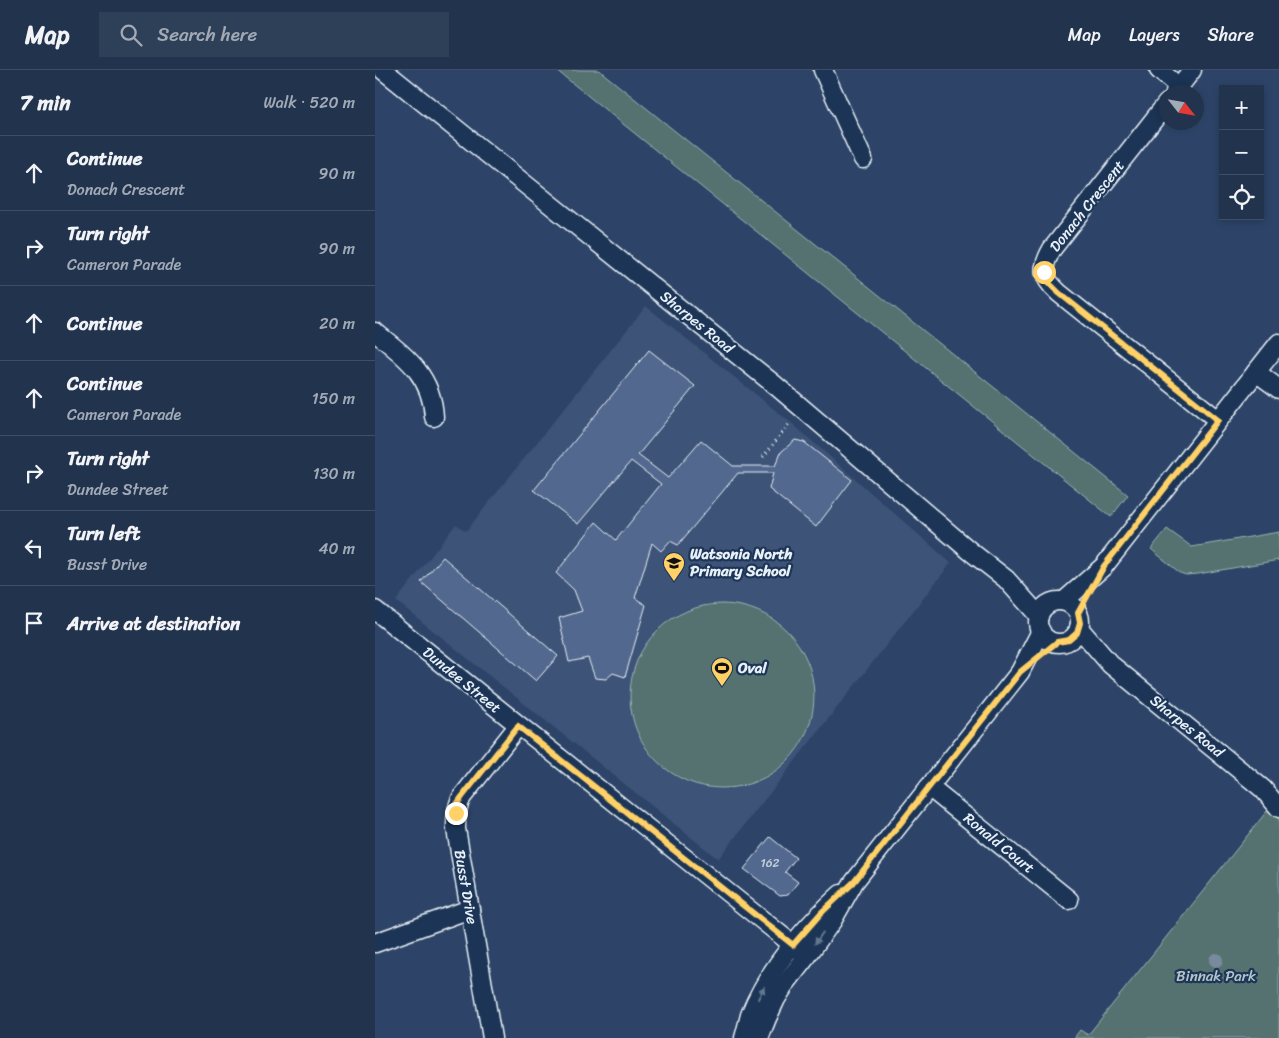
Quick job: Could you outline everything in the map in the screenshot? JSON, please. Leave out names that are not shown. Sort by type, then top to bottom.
[{"type":"street","name":"Sharpes Road","points":[[383,70],[775,385],[970,551],[1049,613]]},
{"type":"street","points":[[823,70],[863,159]]},
{"type":"street","points":[[1159,70],[1172,85]]},
{"type":"street","points":[[1181,85],[1192,70]]},
{"type":"street","name":"Donach Crescent","points":[[1159,113],[1052,249],[1047,258],[1044,272],[1050,284],[1059,293],[1218,420]]},
{"type":"street","points":[[375,332],[404,356],[423,378],[431,394],[433,417]]},
{"type":"street","points":[[1020,672],[1071,631],[1104,566],[1279,343]]},
{"type":"street","points":[[1260,367],[1279,374]]},
{"type":"street","points":[[1260,367],[1279,389]]},
{"type":"street","points":[[744,1038],[750,1016],[761,992],[771,974],[793,945],[821,913],[854,882],[1020,672],[1049,613],[1104,566]]},
{"type":"street","points":[[1049,613],[1070,604],[1071,631]]},
{"type":"street","name":"Dundee Street","points":[[375,610],[807,956]]},
{"type":"street","points":[[1049,613],[1045,637],[1051,640],[1071,631]]},
{"type":"street","name":"Sharpes Road","points":[[1071,631],[1271,792],[1279,808]]},
{"type":"street","name":"Busst Drive","points":[[493,1038],[456,829],[456,813],[457,804],[518,726]]},
{"type":"street","name":"Ronald Court","points":[[929,787],[1069,900]]},
{"type":"street","points":[[759,1038],[776,998],[832,921],[854,882]]},
{"type":"street","points":[[375,943],[470,910]]},
{"type":"path","points":[[763,457],[791,423]]},
{"type":"shaded area","name":"Watsonia North Primary School","points":[[646,306],[795,426],[951,563],[718,859],[396,601],[456,524],[466,531]]},
{"type":"green space","points":[[556,70],[599,70],[1128,495],[1111,517]]},
{"type":"green space","points":[[1167,529],[1192,547],[1279,532],[1279,560],[1186,575],[1180,573],[1151,549]]},
{"type":"green space","name":"Oval","points":[[722,604],[740,606],[757,611],[787,631],[807,661],[812,678],[814,696],[812,714],[807,731],[787,761],[757,781],[740,786],[722,788],[704,786],[687,781],[657,761],[637,731],[632,714],[630,696],[632,678],[637,661],[657,631],[687,611],[704,606]]},
{"type":"green space","name":"Binnak Park","points":[[1279,796],[1279,1038],[1074,1038],[1080,1030],[1088,1035]]},
{"type":"building","points":[[649,350],[695,386],[638,455],[668,478],[701,440],[733,466],[775,466],[781,452],[795,440],[804,442],[852,480],[816,527],[769,489],[773,473],[738,473],[678,545],[670,541],[661,551],[652,543],[635,598],[646,605],[625,677],[613,673],[606,679],[595,678],[588,658],[569,662],[559,618],[582,611],[574,590],[556,573],[596,522],[616,540],[661,484],[631,461],[578,524],[534,490]]},
{"type":"building","points":[[443,557],[558,656],[536,681],[421,582]]},
{"type":"building","points":[[770,837],[796,858],[785,872],[798,882],[788,895],[780,896],[744,869]]},
{"type":"place","name":"Watsonia North Primary School","points":[[674,582]]},
{"type":"place","name":"Oval","points":[[722,687]]},
{"type":"route","points":[[456,813],[457,804],[518,726],[793,945],[821,913],[854,882],[1020,672],[1057,642],[1069,640],[1077,633],[1080,623],[1078,613],[1104,566],[1218,420],[1059,293],[1050,284],[1044,272]]}]
